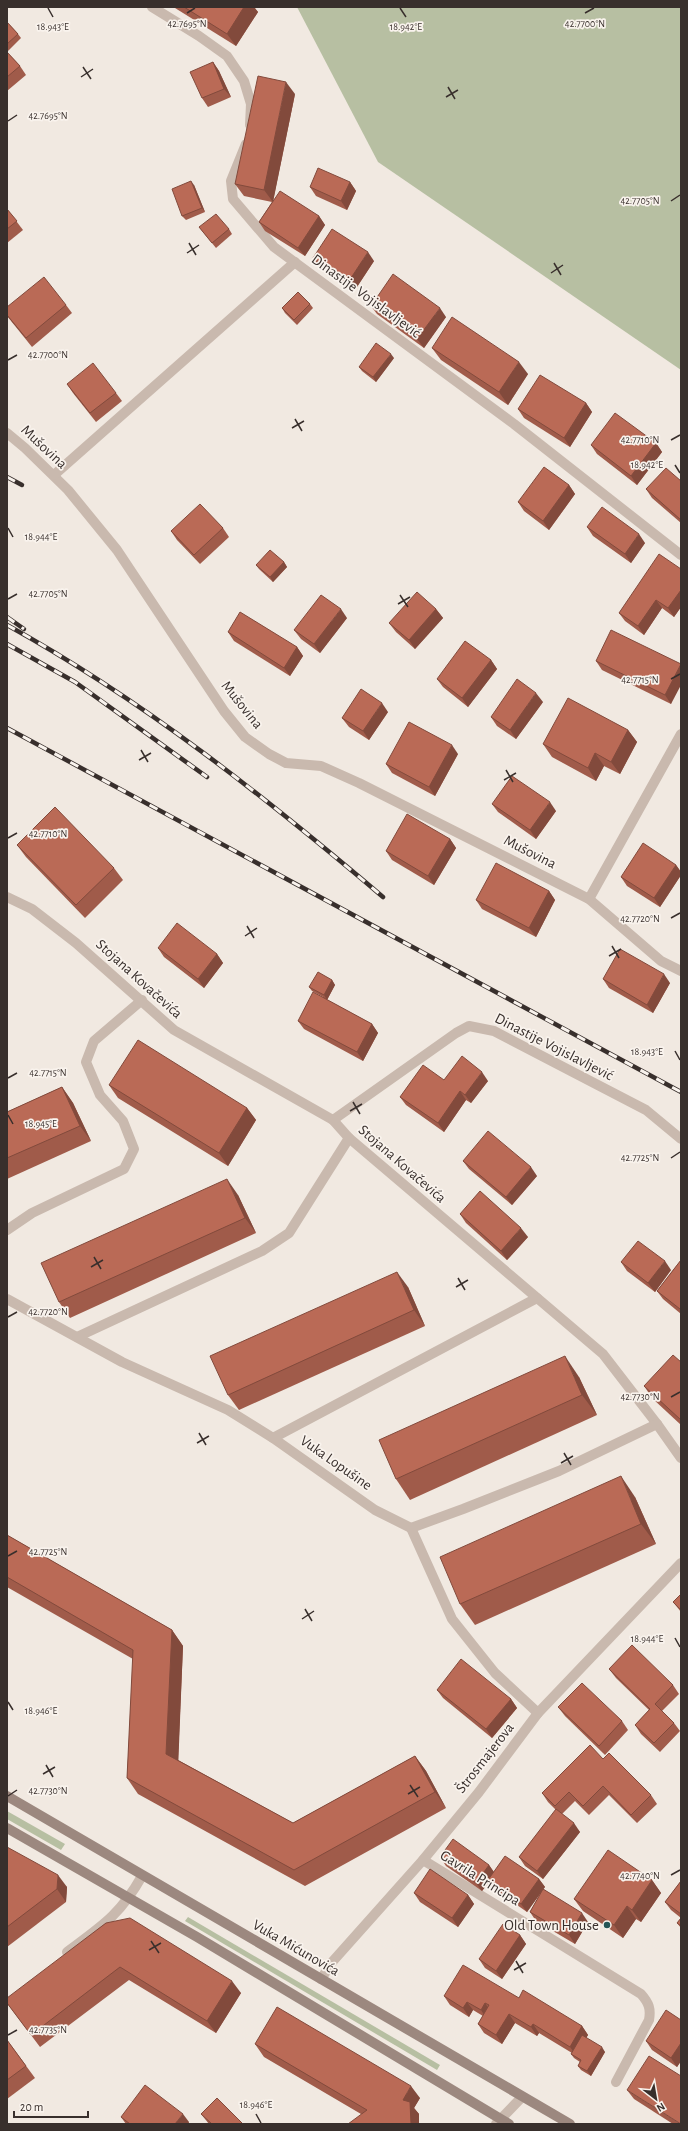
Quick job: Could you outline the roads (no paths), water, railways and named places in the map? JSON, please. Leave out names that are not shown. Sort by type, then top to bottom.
[{"type":"main road","name":"Vuka Mićunovića","points":[[7,1796],[570,2124]]},
{"type":"main road","points":[[7,1828],[130,1898],[502,2123]]},
{"type":"street","name":"Dinastije Vojislavljević","points":[[152,7],[200,36],[227,56],[244,81],[251,104],[250,134],[231,181],[233,199],[274,247],[514,424],[681,555]]},
{"type":"street","points":[[54,475],[295,262]]},
{"type":"street","name":"Mušovina","points":[[7,433],[54,475],[117,550],[224,711],[245,737],[269,754],[286,763],[321,766],[359,783],[589,898]]},
{"type":"street","points":[[681,734],[589,898],[661,961],[681,971]]},
{"type":"street","name":"Stojana Kovačevića","points":[[7,897],[32,909],[76,943],[174,1030],[333,1120],[349,1138],[603,1354],[658,1424],[681,1458]]},
{"type":"street","points":[[7,1230],[32,1213],[124,1169],[134,1148],[123,1121],[100,1095],[86,1062],[94,1041],[142,1000]]},
{"type":"street","name":"Dinastije Vojislavljević","points":[[333,1120],[456,1033],[469,1026],[494,1031],[646,1110],[681,1139]]},
{"type":"street","points":[[77,1337],[262,1252],[289,1233],[349,1138]]},
{"type":"street","points":[[273,1438],[537,1298]]},
{"type":"street","name":"Vuka Lopušine","points":[[7,1299],[122,1362],[228,1410],[273,1438],[376,1510],[411,1528]]},
{"type":"street","points":[[538,1713],[495,1673],[452,1619],[411,1528],[558,1471],[658,1424]]},
{"type":"street","name":"Štrosmajerova","points":[[320,1979],[333,1961],[423,1860],[479,1792],[538,1713],[681,1563]]},
{"type":"street","name":"Gavrila Principa","points":[[423,1860],[641,1994],[648,2002],[650,2012],[649,2020],[616,2082]]},
{"type":"street","points":[[61,1957],[114,1917],[130,1898],[142,1876]]},
{"type":"street","points":[[502,2123],[522,2097]]},
{"type":"railway","points":[[7,477],[22,485]]},
{"type":"railway","points":[[7,617],[24,629]]},
{"type":"railway","points":[[7,625],[107,685],[155,718],[294,823],[383,897]]},
{"type":"railway","points":[[7,644],[75,682],[207,777]]},
{"type":"railway","points":[[7,728],[681,1092]]},
{"type":"place","name":"Old Town House","points":[[607,1925]]}]
